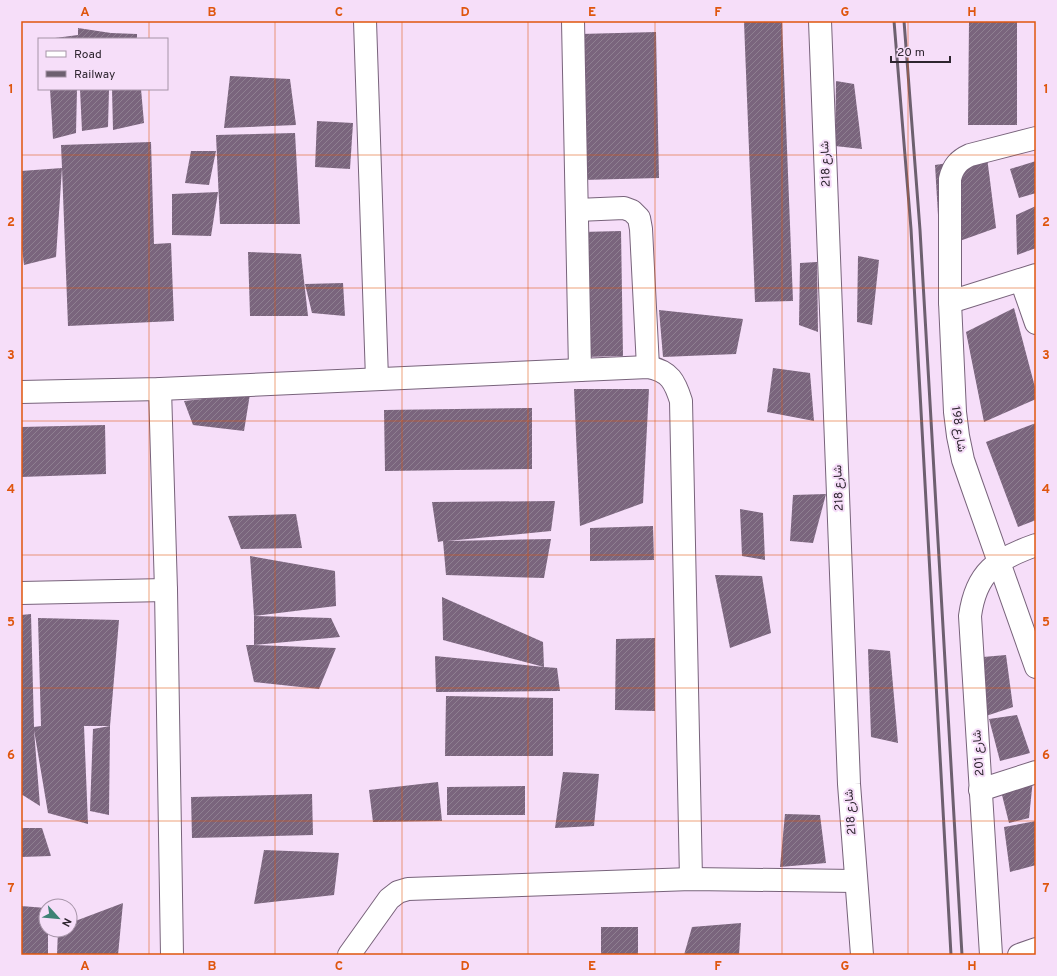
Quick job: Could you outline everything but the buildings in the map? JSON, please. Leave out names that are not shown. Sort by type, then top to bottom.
[{"type":"street","points":[[365,21],[377,379]]},
{"type":"street","points":[[573,21],[580,370]]},
{"type":"street","name":"شارع 218","points":[[820,21],[848,784],[862,955]]},
{"type":"street","name":"شارع 198","points":[[1036,138],[963,158],[956,164],[950,179],[950,302],[955,412],[958,436],[963,460],[1036,667]]},
{"type":"street","points":[[577,210],[624,208],[632,211],[639,218],[641,229],[648,367]]},
{"type":"street","points":[[950,302],[1029,277],[1036,323]]},
{"type":"street","points":[[21,392],[160,389],[648,367],[659,369],[670,376],[677,388],[681,401],[691,879]]},
{"type":"street","points":[[160,389],[166,590],[172,955]]},
{"type":"street","name":"شارع 201","points":[[990,955],[970,616],[972,600],[978,585],[987,572],[999,561],[1021,550],[1036,545]]},
{"type":"street","points":[[21,593],[166,590]]},
{"type":"street","points":[[980,790],[1036,772]]},
{"type":"street","points":[[349,955],[389,899],[398,892],[408,889],[691,879],[855,881]]},
{"type":"street","points":[[1019,955],[1036,949]]},
{"type":"railway","points":[[894,21],[911,229],[951,955]]},
{"type":"railway","points":[[904,21],[920,230],[962,955]]}]
